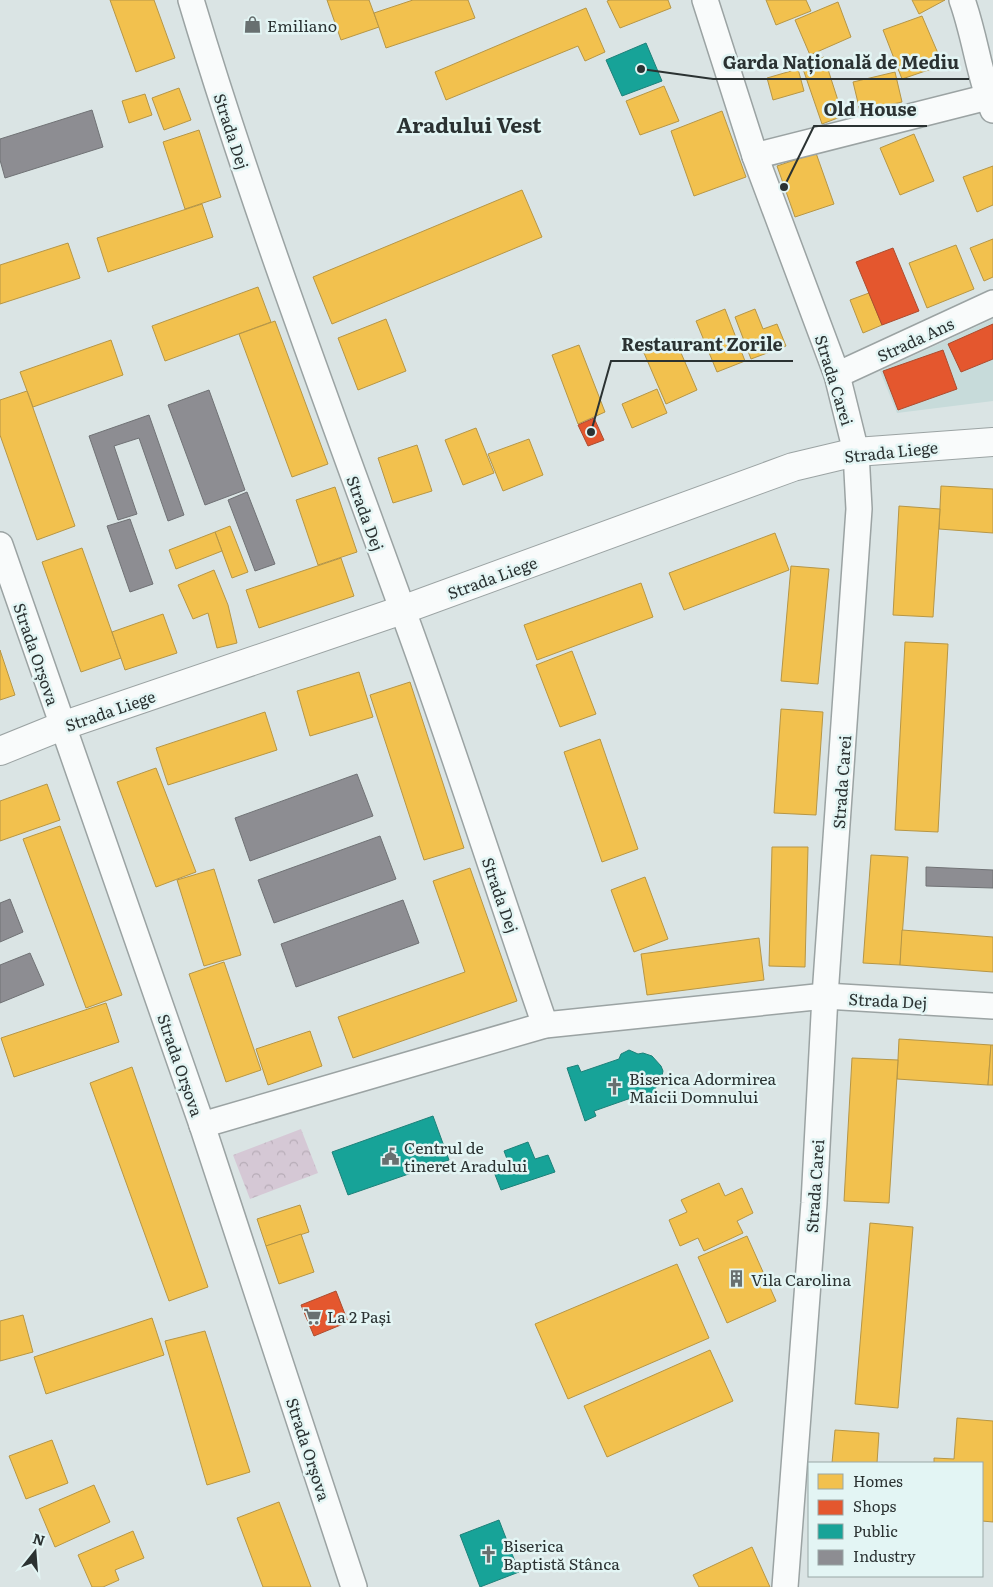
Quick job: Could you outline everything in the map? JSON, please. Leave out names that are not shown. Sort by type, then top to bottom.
[{"type":"street","name":"Strada Dej","points":[[191,0],[213,74],[270,244],[402,610],[546,1025]]},
{"type":"street","name":"Strada Carei","points":[[705,0],[755,156],[837,375],[856,452],[859,509],[825,996],[814,1203],[784,1587]]},
{"type":"street","points":[[755,156],[990,104],[970,22],[962,0]]},
{"type":"street","name":"Strada Ans","points":[[837,375],[993,303]]},
{"type":"street","name":"Strada Liege","points":[[0,751],[62,726],[402,610],[793,467],[856,452],[993,442]]},
{"type":"street","name":"Strada Orșova","points":[[0,545],[202,1125],[354,1587]]},
{"type":"street","name":"Strada Dej","points":[[202,1125],[546,1025],[825,996],[993,1006]]},
{"type":"shaded area","points":[[993,319],[993,401],[897,413],[880,371]]},
{"type":"green space","points":[[301,1129],[318,1173],[250,1199],[233,1155]]},
{"type":"building: Homes","points":[[110,0],[154,0],[175,58],[136,72]]},
{"type":"building: Homes","points":[[327,0],[369,0],[379,27],[341,40]]},
{"type":"building: Homes","points":[[413,0],[468,0],[475,18],[386,48],[374,13]]},
{"type":"building: Homes","points":[[668,0],[671,8],[620,28],[607,1]]},
{"type":"building: Homes","points":[[766,0],[806,0],[811,11],[776,25]]},
{"type":"building: Homes","points":[[912,0],[945,0],[919,14]]},
{"type":"building: Homes","points":[[838,2],[851,37],[810,55],[795,20]]},
{"type":"building: Homes","points":[[586,8],[605,52],[585,61],[578,46],[446,100],[435,72]]},
{"type":"building: Homes","points":[[922,16],[943,65],[902,79],[883,30]]},
{"type":"building: Homes","points":[[824,57],[843,116],[822,124],[802,66]]},
{"type":"building: Homes","points":[[798,69],[804,91],[773,100],[767,78]]},
{"type":"building: Homes","points":[[895,72],[902,102],[860,111],[853,82]]},
{"type":"building: Homes","points":[[664,86],[679,121],[640,135],[626,101]]},
{"type":"building: Homes","points":[[179,88],[191,120],[164,130],[152,98]]},
{"type":"building: Homes","points":[[145,94],[152,115],[129,123],[122,101]]},
{"type":"building: Homes","points":[[722,111],[746,177],[694,196],[671,131]]},
{"type":"building: Homes","points":[[199,130],[221,197],[185,209],[163,142]]},
{"type":"building: Homes","points":[[914,134],[934,181],[900,195],[880,148]]},
{"type":"building: Homes","points":[[816,153],[834,204],[795,217],[777,166]]},
{"type":"building: Homes","points":[[993,166],[993,205],[977,212],[963,177]]},
{"type":"building: Homes","points":[[522,190],[542,237],[332,324],[313,277]]},
{"type":"building: Homes","points":[[202,204],[213,237],[108,272],[97,238]]},
{"type":"building: Homes","points":[[993,239],[993,277],[984,281],[970,248]]},
{"type":"building: Homes","points":[[68,243],[80,278],[0,304],[0,265]]},
{"type":"building: Homes","points":[[956,245],[974,289],[927,308],[909,263]]},
{"type":"building: Homes","points":[[258,287],[271,322],[165,361],[152,326]]},
{"type":"building: Homes","points":[[869,293],[882,325],[863,333],[850,300]]},
{"type":"building: Homes","points":[[725,309],[745,361],[717,372],[696,321]]},
{"type":"building: Homes","points":[[755,309],[763,329],[777,324],[786,346],[751,359],[735,317]]},
{"type":"building: Homes","points":[[386,319],[406,371],[358,390],[338,338]]},
{"type":"building: Homes","points":[[275,321],[328,464],[292,477],[239,334]]},
{"type":"building: Homes","points":[[675,339],[697,390],[666,404],[644,353]]},
{"type":"building: Homes","points":[[111,340],[123,375],[33,407],[20,372]]},
{"type":"building: Homes","points":[[579,345],[605,412],[578,424],[552,355]]},
{"type":"building: Homes","points":[[657,389],[667,413],[632,428],[622,404]]},
{"type":"building: Homes","points":[[27,391],[75,526],[37,540],[0,435],[0,400]]},
{"type":"building: Homes","points":[[476,428],[494,473],[463,485],[445,440]]},
{"type":"building: Homes","points":[[529,439],[543,475],[503,491],[488,454]]},
{"type":"building: Homes","points":[[417,445],[432,491],[393,503],[378,458]]},
{"type":"building: Homes","points":[[941,486],[993,489],[993,533],[939,529]]},
{"type":"building: Homes","points":[[335,487],[357,552],[318,565],[296,500]]},
{"type":"building: Homes","points":[[899,506],[940,509],[933,617],[893,615]]},
{"type":"building: Homes","points":[[230,526],[248,572],[232,578],[215,532]]},
{"type":"building: Homes","points":[[215,532],[222,551],[176,569],[169,550]]},
{"type":"building: Homes","points":[[775,533],[789,570],[684,610],[669,573]]},
{"type":"building: Homes","points":[[82,548],[121,658],[81,672],[42,562]]},
{"type":"building: Homes","points":[[341,558],[354,596],[259,628],[246,590]]},
{"type":"building: Homes","points":[[791,566],[829,569],[818,684],[781,681]]},
{"type":"building: Homes","points":[[214,570],[228,605],[237,643],[217,648],[208,613],[193,619],[178,585]]},
{"type":"building: Homes","points":[[641,583],[653,617],[537,660],[524,625]]},
{"type":"building: Homes","points":[[163,614],[177,653],[125,670],[112,632]]},
{"type":"building: Homes","points":[[905,642],[948,644],[938,832],[895,830]]},
{"type":"building: Homes","points":[[0,650],[15,695],[0,700]]},
{"type":"building: Homes","points":[[572,651],[596,714],[560,727],[536,665]]},
{"type":"building: Homes","points":[[359,672],[373,717],[310,736],[297,691]]},
{"type":"building: Homes","points":[[410,682],[464,848],[424,860],[370,695]]},
{"type":"building: Homes","points":[[781,709],[823,712],[816,815],[774,813]]},
{"type":"building: Homes","points":[[265,712],[277,750],[168,785],[156,748]]},
{"type":"building: Homes","points":[[600,739],[638,849],[602,862],[564,752]]},
{"type":"building: Homes","points":[[156,768],[196,872],[156,887],[117,782]]},
{"type":"building: Homes","points":[[47,784],[60,820],[0,841],[0,801]]},
{"type":"building: Homes","points":[[60,826],[122,995],[86,1008],[23,839]]},
{"type":"building: Homes","points":[[772,847],[808,847],[805,967],[769,966]]},
{"type":"building: Homes","points":[[871,855],[908,857],[900,965],[863,963]]},
{"type":"building: Homes","points":[[470,868],[517,1001],[353,1058],[338,1017],[465,972],[433,881]]},
{"type":"building: Homes","points":[[214,869],[241,955],[204,966],[177,880]]},
{"type":"building: Homes","points":[[645,877],[668,939],[634,952],[611,890]]},
{"type":"building: Homes","points":[[902,930],[993,937],[993,972],[900,965]]},
{"type":"building: Homes","points":[[759,938],[764,980],[647,995],[641,954]]},
{"type":"building: Homes","points":[[224,962],[261,1070],[226,1082],[189,974]]},
{"type":"building: Homes","points":[[106,1003],[119,1042],[14,1077],[1,1038]]},
{"type":"building: Homes","points":[[310,1031],[322,1066],[268,1085],[256,1049]]},
{"type":"building: Homes","points":[[899,1039],[991,1045],[988,1085],[897,1079]]},
{"type":"building: Homes","points":[[991,1045],[993,1045],[993,1085],[988,1085]]},
{"type":"building: Homes","points":[[852,1058],[898,1060],[889,1203],[844,1201]]},
{"type":"building: Homes","points":[[132,1067],[208,1287],[169,1301],[90,1083]]},
{"type":"building: Homes","points":[[719,1183],[725,1196],[742,1188],[753,1213],[737,1221],[743,1233],[704,1251],[698,1238],[680,1246],[669,1220],[687,1212],[681,1200]]},
{"type":"building: Homes","points":[[300,1205],[309,1232],[266,1246],[257,1219]]},
{"type":"building: Homes","points":[[870,1223],[913,1227],[898,1408],[855,1404]]},
{"type":"building: Homes","points":[[301,1234],[314,1272],[279,1284],[266,1246]]},
{"type":"building: Homes","name":"Vila Carolina","points":[[747,1236],[776,1301],[727,1323],[698,1257]]},
{"type":"building: Homes","points":[[677,1264],[709,1338],[568,1399],[535,1324]]},
{"type":"building: Homes","points":[[23,1315],[33,1352],[0,1361],[0,1321]]},
{"type":"building: Homes","points":[[152,1318],[164,1355],[46,1394],[34,1357]]},
{"type":"building: Homes","points":[[205,1331],[250,1472],[207,1485],[165,1341]]},
{"type":"building: Homes","points":[[710,1350],[733,1401],[607,1457],[584,1406]]},
{"type":"building: Homes","points":[[957,1418],[993,1421],[993,1522],[983,1521],[983,1462],[934,1462],[934,1458],[954,1459]]},
{"type":"building: Homes","points":[[835,1430],[879,1433],[877,1462],[832,1462]]},
{"type":"building: Homes","points":[[52,1440],[68,1483],[26,1499],[9,1456]]},
{"type":"building: Homes","points":[[94,1485],[110,1522],[55,1547],[39,1509]]},
{"type":"building: Homes","points":[[279,1502],[311,1587],[263,1587],[237,1518]]},
{"type":"building: Homes","points":[[133,1531],[144,1558],[115,1570],[119,1580],[103,1587],[92,1587],[78,1555]]},
{"type":"building: Homes","points":[[752,1547],[770,1587],[699,1587],[693,1575]]},
{"type":"building: Shops","points":[[893,248],[919,311],[882,325],[856,262]]},
{"type":"building: Shops","points":[[993,324],[993,359],[961,372],[948,344]]},
{"type":"building: Shops","points":[[943,350],[957,389],[898,410],[883,371]]},
{"type":"building: Shops","points":[[594,418],[604,440],[588,446],[578,425]]},
{"type":"building: Shops","points":[[336,1291],[348,1322],[314,1336],[301,1305]]},
{"type":"building: Public","points":[[646,43],[662,81],[622,96],[606,60]]},
{"type":"building: Public","name":"Biserica Adormirea Maicii Domnului","points":[[629,1050],[638,1054],[643,1053],[652,1056],[661,1066],[662,1076],[652,1095],[648,1100],[642,1102],[631,1098],[594,1111],[596,1116],[585,1121],[567,1068],[578,1065],[581,1072],[619,1059],[621,1054]]},
{"type":"building: Public","name":"Centrul de tineret Aradului","points":[[433,1116],[449,1160],[348,1195],[332,1152]]},
{"type":"building: Public","points":[[528,1142],[535,1159],[548,1155],[555,1172],[501,1190],[494,1172],[510,1167],[504,1151]]},
{"type":"building: Public","name":"Biserica Baptistă Stânca","points":[[499,1520],[519,1572],[480,1587],[460,1535]]},
{"type":"building: Industry","points":[[92,110],[103,147],[5,178],[0,160],[0,139]]},
{"type":"building: Industry","points":[[209,390],[245,490],[205,505],[168,405]]},
{"type":"building: Industry","points":[[149,415],[184,515],[168,521],[139,438],[114,446],[137,514],[118,520],[89,436]]},
{"type":"building: Industry","points":[[247,492],[275,564],[255,571],[228,500]]},
{"type":"building: Industry","points":[[130,519],[153,584],[130,592],[107,526]]},
{"type":"building: Industry","points":[[357,774],[373,816],[250,861],[235,818]]},
{"type":"building: Industry","points":[[380,836],[396,879],[274,923],[258,880]]},
{"type":"building: Industry","points":[[926,867],[993,870],[993,888],[926,886]]},
{"type":"building: Industry","points":[[10,899],[23,932],[0,942],[0,903]]},
{"type":"building: Industry","points":[[403,900],[419,943],[296,987],[281,944]]},
{"type":"building: Industry","points":[[30,953],[44,985],[0,1003],[0,965]]},
{"type":"place","name":"Emiliano","points":[[253,25]]},
{"type":"place","name":"Garda Națională de Mediu","points":[[641,69]]},
{"type":"place","name":"Old House","points":[[784,187]]},
{"type":"place","name":"Restaurant Zorile","points":[[591,432]]},
{"type":"place","name":"Biserica Adormirea Maicii Domnului","points":[[615,1087]]},
{"type":"place","name":"Centrul de tineret Aradului","points":[[390,1156]]},
{"type":"place","name":"Vila Carolina","points":[[737,1279]]},
{"type":"place","name":"La 2 Pași","points":[[313,1316]]},
{"type":"place","name":"Biserica Baptistă Stânca","points":[[489,1554]]},
{"type":"district","name":"Aradului Vest","points":[[469,123]]}]
